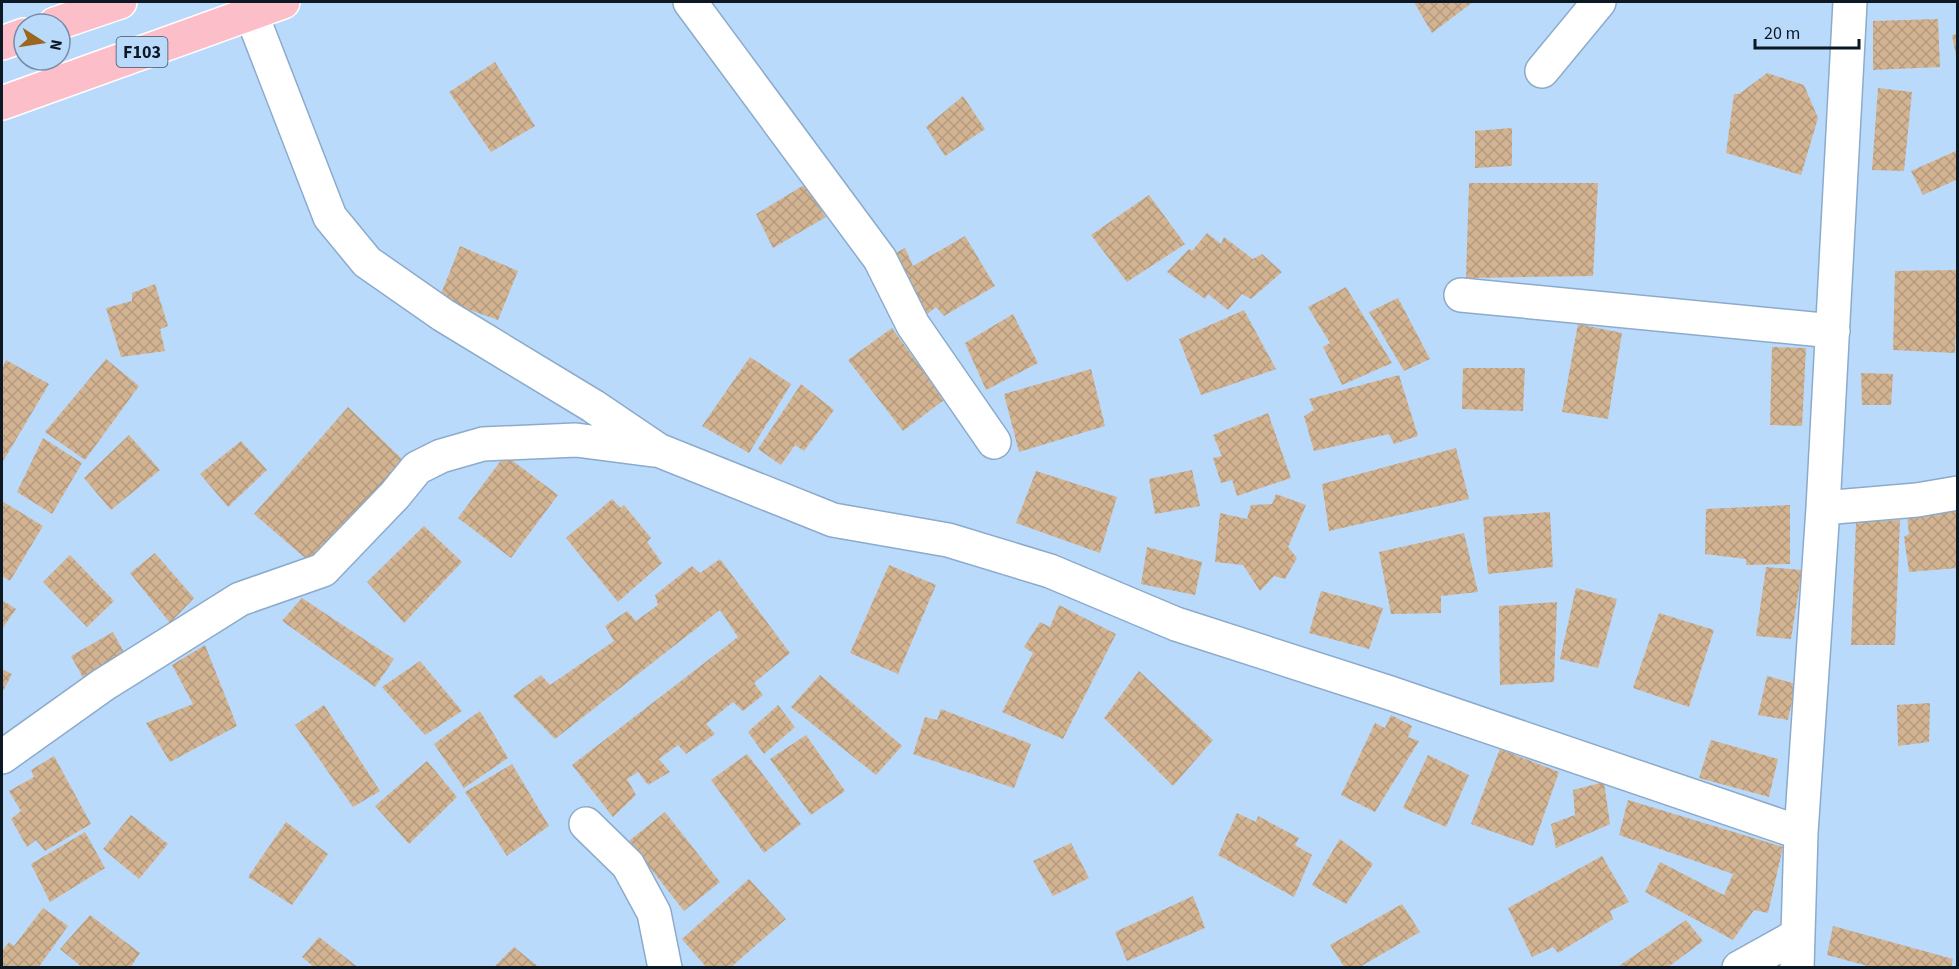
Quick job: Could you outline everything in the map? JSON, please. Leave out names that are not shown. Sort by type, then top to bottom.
[{"type":"main road","points":[[72,18],[120,2]]},
{"type":"main road","name":"F103","points":[[2,103],[283,2]]},
{"type":"street","points":[[690,2],[880,259],[913,326],[994,442]]},
{"type":"street","points":[[1542,71],[1599,2]]},
{"type":"street","points":[[1797,968],[1801,833],[1823,508],[1850,2]]},
{"type":"street","points":[[251,13],[330,218],[367,262],[443,315],[592,406],[658,450],[833,520],[948,540],[1050,571],[1176,624],[1390,693],[1801,833]]},
{"type":"street","points":[[1461,295],[1833,331]]},
{"type":"street","points":[[2,756],[103,685],[240,599],[323,570],[395,495],[417,468],[441,456],[483,444],[576,440],[658,450]]},
{"type":"street","points":[[1823,508],[1917,500],[1958,493]]},
{"type":"street","points":[[586,824],[628,865],[654,913],[665,968]]},
{"type":"street","points":[[1739,968],[1798,935]]},
{"type":"building","points":[[1414,2],[1473,2],[1432,33]]},
{"type":"building","points":[[1938,19],[1940,67],[1873,70],[1873,21]]},
{"type":"building","points":[[1958,34],[1958,56],[1956,56],[1952,35]]},
{"type":"building","points":[[495,62],[535,126],[491,152],[449,92]]},
{"type":"building","points":[[1767,73],[1804,85],[1818,118],[1801,175],[1726,153],[1734,94],[1739,94]]},
{"type":"building","points":[[1878,88],[1912,92],[1904,171],[1872,170]]},
{"type":"building","points":[[963,96],[985,129],[945,156],[926,127]]},
{"type":"building","points":[[1512,128],[1512,166],[1475,168],[1475,131]]},
{"type":"building","points":[[1958,150],[1958,179],[1923,195],[1911,171]]},
{"type":"building","points":[[1469,183],[1598,183],[1593,276],[1466,278]]},
{"type":"building","points":[[804,185],[826,217],[773,248],[756,214]]},
{"type":"building","points":[[1149,195],[1185,244],[1127,282],[1091,235]]},
{"type":"building","points":[[1207,233],[1221,244],[1224,237],[1253,259],[1262,254],[1282,272],[1251,299],[1242,294],[1228,310],[1208,294],[1205,299],[1167,272],[1189,249],[1192,251]]},
{"type":"building","points":[[965,236],[995,286],[944,316],[936,307],[926,315],[890,256],[905,248],[913,266]]},
{"type":"building","points":[[460,246],[518,271],[498,320],[439,299]]},
{"type":"building","points":[[1958,270],[1955,353],[1893,350],[1895,271]]},
{"type":"building","points":[[155,284],[168,326],[160,329],[165,351],[121,357],[106,308],[132,301],[132,293]]},
{"type":"building","points":[[1346,287],[1392,363],[1342,385],[1323,347],[1330,343],[1308,307]]},
{"type":"building","points":[[1398,298],[1430,359],[1404,371],[1369,312]]},
{"type":"building","points":[[1244,310],[1276,369],[1201,395],[1179,339]]},
{"type":"building","points":[[1013,314],[1038,363],[986,390],[965,343]]},
{"type":"building","points":[[1578,324],[1622,333],[1608,419],[1562,412]]},
{"type":"building","points":[[892,328],[944,400],[903,431],[848,360]]},
{"type":"building","points":[[1772,347],[1806,348],[1802,426],[1770,425]]},
{"type":"building","points":[[750,357],[791,384],[749,453],[702,426]]},
{"type":"building","points":[[106,359],[139,386],[85,460],[45,432]]},
{"type":"building","points":[[6,360],[49,384],[2,463],[2,369]]},
{"type":"building","points":[[1463,368],[1525,368],[1523,411],[1462,409]]},
{"type":"building","points":[[1091,369],[1105,426],[1019,452],[1004,394]]},
{"type":"building","points":[[1861,373],[1893,374],[1891,405],[1862,405]]},
{"type":"building","points":[[1399,375],[1418,436],[1394,444],[1389,434],[1314,451],[1304,416],[1314,410],[1309,399]]},
{"type":"building","points":[[801,384],[834,410],[804,451],[795,445],[781,465],[758,449]]},
{"type":"building","points":[[348,407],[404,461],[311,563],[254,514]]},
{"type":"building","points":[[1268,413],[1291,478],[1237,496],[1232,480],[1221,483],[1213,458],[1222,456],[1213,435]]},
{"type":"building","points":[[129,435],[160,470],[111,510],[84,478]]},
{"type":"building","points":[[43,438],[82,463],[52,514],[17,492]]},
{"type":"building","points":[[241,441],[267,470],[228,507],[200,474]]},
{"type":"building","points":[[1456,448],[1469,499],[1329,531],[1322,484]]},
{"type":"building","points":[[505,455],[558,495],[511,558],[458,518]]},
{"type":"building","points":[[1192,470],[1200,506],[1155,514],[1149,479]]},
{"type":"building","points":[[1036,471],[1117,497],[1100,553],[1016,523]]},
{"type":"building","points":[[1276,494],[1306,505],[1288,547],[1297,558],[1285,579],[1274,576],[1260,591],[1243,565],[1215,562],[1220,513],[1247,519],[1251,505],[1272,504]]},
{"type":"building","points":[[612,499],[621,508],[624,505],[651,538],[647,542],[662,563],[618,602],[566,538]]},
{"type":"building","points":[[2,501],[43,526],[10,581],[2,576]]},
{"type":"building","points":[[1790,505],[1790,564],[1746,565],[1746,559],[1705,554],[1706,509]]},
{"type":"building","points":[[1958,509],[1958,568],[1909,572],[1904,537],[1909,534],[1907,517]]},
{"type":"building","points":[[1550,512],[1553,567],[1488,574],[1483,517]]},
{"type":"building","points":[[1900,520],[1895,645],[1851,645],[1856,522]]},
{"type":"building","points":[[424,526],[462,562],[404,623],[367,582]]},
{"type":"building","points":[[1464,533],[1478,592],[1441,596],[1441,613],[1391,614],[1379,552]]},
{"type":"building","points":[[1147,547],[1202,562],[1195,595],[1141,584]]},
{"type":"building","points":[[155,553],[194,598],[170,623],[130,573]]},
{"type":"building","points":[[70,555],[114,601],[87,627],[43,582]]},
{"type":"building","points":[[720,559],[790,653],[754,683],[763,695],[743,711],[733,702],[706,724],[715,734],[686,754],[678,745],[659,759],[670,772],[648,785],[638,772],[627,779],[636,795],[613,817],[572,765],[738,637],[720,610],[555,739],[513,696],[541,675],[550,685],[614,641],[605,626],[627,611],[636,621],[658,605],[655,595],[692,566],[700,573]]},
{"type":"building","points":[[889,565],[936,585],[898,674],[850,653]]},
{"type":"building","points":[[1766,567],[1802,570],[1791,639],[1756,636]]},
{"type":"building","points":[[1576,588],[1617,599],[1598,668],[1560,659]]},
{"type":"building","points":[[1321,591],[1383,608],[1369,649],[1309,633]]},
{"type":"building","points":[[302,598],[394,659],[375,687],[282,621]]},
{"type":"building","points":[[2,600],[16,609],[2,629]]},
{"type":"building","points":[[1557,602],[1554,682],[1500,685],[1499,606]]},
{"type":"building","points":[[1059,605],[1116,634],[1063,739],[1002,712],[1033,653],[1024,647],[1040,622],[1050,627]]},
{"type":"building","points":[[1659,613],[1714,630],[1689,707],[1633,688]]},
{"type":"building","points":[[113,632],[128,660],[86,683],[71,656]]},
{"type":"building","points":[[205,645],[237,726],[170,762],[146,723],[193,704],[172,665]]},
{"type":"building","points":[[420,661],[462,711],[425,735],[382,687]]},
{"type":"building","points":[[2,669],[12,674],[2,693]]},
{"type":"building","points":[[1139,671],[1213,740],[1173,786],[1104,718]]},
{"type":"building","points":[[820,675],[902,746],[876,775],[791,707]]},
{"type":"building","points":[[1767,676],[1796,684],[1788,720],[1758,715]]},
{"type":"building","points":[[1930,703],[1929,742],[1898,746],[1897,705]]},
{"type":"building","points":[[324,705],[380,791],[353,807],[295,725]]},
{"type":"building","points":[[778,705],[795,727],[764,754],[748,732]]},
{"type":"building","points":[[941,709],[1031,744],[1014,788],[913,754],[925,717],[937,720]]},
{"type":"building","points":[[480,711],[508,758],[464,788],[434,744]]},
{"type":"building","points":[[1391,715],[1412,726],[1408,737],[1419,741],[1375,812],[1341,795],[1375,723],[1385,728]]},
{"type":"building","points":[[806,735],[845,791],[811,815],[770,759]]},
{"type":"building","points":[[1711,740],[1778,759],[1769,797],[1699,778]]},
{"type":"building","points":[[1500,749],[1559,772],[1533,846],[1471,824]]},
{"type":"building","points":[[747,754],[801,824],[764,853],[711,780]]},
{"type":"building","points":[[1428,755],[1469,775],[1446,827],[1403,808]]},
{"type":"building","points":[[54,756],[91,824],[45,851],[36,840],[27,847],[11,819],[21,811],[9,791],[34,777],[31,770]]},
{"type":"building","points":[[427,761],[457,797],[409,844],[375,806]]},
{"type":"building","points":[[512,764],[549,826],[507,856],[465,792]]},
{"type":"building","points":[[1604,782],[1610,824],[1556,848],[1551,824],[1575,815],[1573,790]]},
{"type":"building","points":[[1628,800],[1783,847],[1768,913],[1754,910],[1733,940],[1645,892],[1660,862],[1724,895],[1733,874],[1619,835]]},
{"type":"building","points":[[665,812],[720,882],[684,911],[629,841]]},
{"type":"building","points":[[1237,813],[1256,822],[1258,816],[1299,838],[1295,845],[1312,855],[1294,897],[1218,855]]},
{"type":"building","points":[[131,815],[168,844],[139,879],[103,849]]},
{"type":"building","points":[[286,822],[328,854],[292,905],[248,877]]},
{"type":"building","points":[[85,832],[105,868],[50,902],[31,864]]},
{"type":"building","points":[[1340,839],[1373,864],[1346,904],[1312,885]]},
{"type":"building","points":[[1071,843],[1089,878],[1053,896],[1033,861]]},
{"type":"building","points":[[1602,856],[1629,902],[1610,911],[1613,919],[1558,953],[1553,947],[1532,957],[1508,908]]},
{"type":"building","points":[[749,879],[786,919],[730,968],[707,968],[682,939]]},
{"type":"building","points":[[1193,896],[1205,928],[1127,961],[1115,932]]},
{"type":"building","points":[[1402,904],[1420,932],[1358,968],[1345,968],[1330,945]]},
{"type":"building","points":[[43,908],[68,926],[38,968],[3,968],[2,951],[9,942],[14,946]]},
{"type":"building","points":[[90,915],[140,953],[130,968],[83,968],[60,949]]},
{"type":"building","points":[[1686,920],[1703,941],[1667,968],[1616,968]]},
{"type":"building","points":[[1833,926],[1953,959],[1951,968],[1875,968],[1827,955]]},
{"type":"building","points":[[319,937],[359,968],[315,968],[302,957]]},
{"type":"building","points":[[514,947],[540,968],[493,968]]}]
